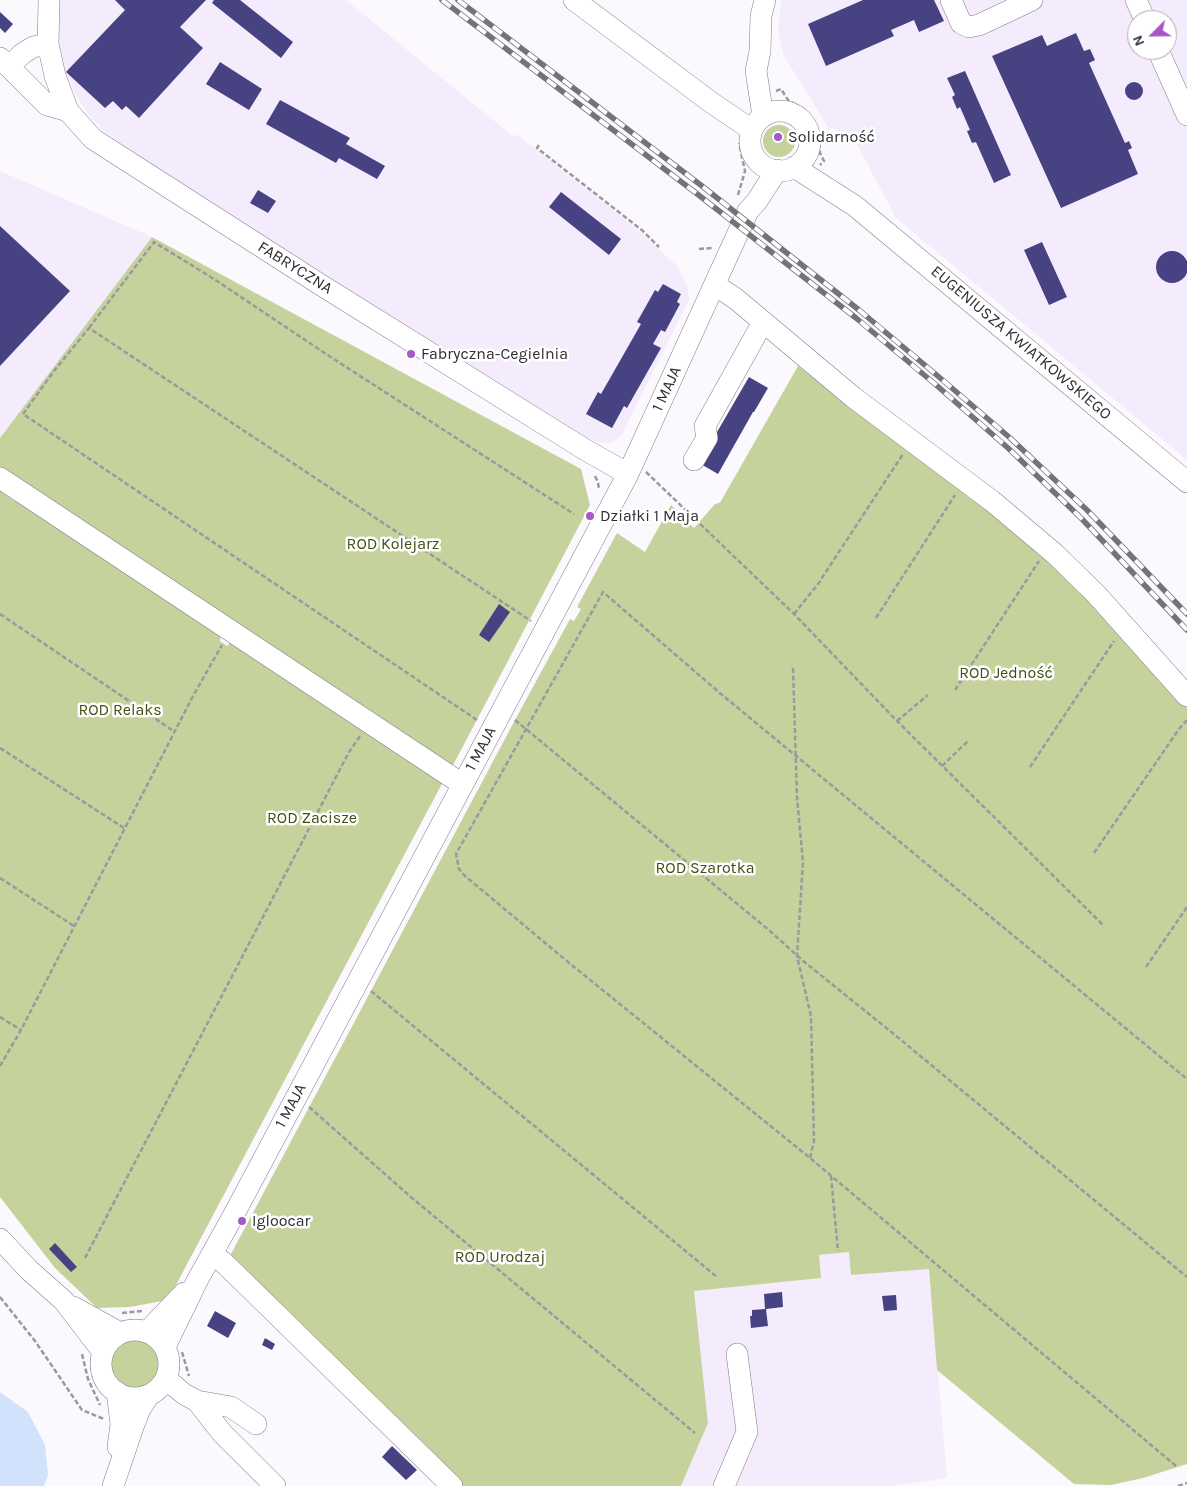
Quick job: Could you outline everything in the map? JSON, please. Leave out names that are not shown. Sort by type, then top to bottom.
[{"type":"street","name":"FABRYCZNA","points":[[49,0],[48,44],[55,76],[68,111],[93,139],[584,450],[631,467]]},
{"type":"street","points":[[574,0],[712,103],[759,123],[791,113],[799,118],[805,124],[810,142],[801,162],[770,169],[758,161],[751,148],[750,141],[759,123],[761,16],[765,0]]},
{"type":"street","points":[[951,0],[961,23],[969,27],[979,25],[1032,0]]},
{"type":"street","points":[[48,44],[33,47],[5,63],[47,105],[68,111]]},
{"type":"street","points":[[1162,60],[1187,115]]},
{"type":"street","name":"1 MAJA","points":[[173,1349],[198,1279],[631,467],[715,285],[742,206],[748,197],[758,161]]},
{"type":"street","name":"EUGENIUSZA KWIATKOWSKIEGO","points":[[801,162],[1187,482]]},
{"type":"street","name":"1 MAJA","points":[[742,206],[757,201],[801,162]]},
{"type":"street","points":[[715,285],[736,299],[853,397],[965,480],[1048,548],[1076,574],[1125,626],[1187,696]]},
{"type":"street","points":[[694,460],[707,438],[705,426],[764,322]]},
{"type":"street","points":[[0,478],[462,784]]},
{"type":"street","points":[[0,1239],[64,1302],[103,1352]]},
{"type":"street","points":[[212,1255],[223,1262],[452,1486]]},
{"type":"street","name":"1 MAJA","points":[[147,1332],[198,1279]]},
{"type":"street","points":[[64,1302],[120,1334]]},
{"type":"street","points":[[128,1330],[147,1332],[173,1349],[166,1379],[156,1391],[149,1395],[129,1397],[117,1392],[108,1384],[103,1374],[101,1363],[103,1352],[110,1341],[128,1330]]},
{"type":"street","points":[[724,1486],[747,1432],[737,1354]]},
{"type":"street","points":[[166,1379],[184,1394],[194,1392],[231,1407],[256,1424]]},
{"type":"street","points":[[114,1483],[120,1424],[117,1392]]},
{"type":"street","points":[[194,1392],[222,1433],[275,1486]]},
{"type":"street","points":[[114,1483],[140,1409],[149,1395]]},
{"type":"path","points":[[781,90],[791,102],[802,109],[814,121],[818,132],[820,153],[801,162]]},
{"type":"path","points":[[742,206],[745,171],[744,160],[739,147],[759,123]]},
{"type":"path","points":[[539,145],[537,148],[643,231],[658,247]]},
{"type":"path","points":[[574,514],[326,354],[214,279],[154,242],[23,414],[497,720],[515,720],[770,931],[797,956],[1187,1277]]},
{"type":"path","points":[[699,249],[708,249],[717,245]]},
{"type":"path","points":[[89,328],[545,630]]},
{"type":"path","points":[[794,614],[818,584],[911,441]]},
{"type":"path","points":[[631,467],[794,614],[897,721],[1104,926]]},
{"type":"path","points":[[876,618],[965,480]]},
{"type":"path","points":[[955,690],[1048,548]]},
{"type":"path","points":[[1176,1466],[832,1176],[465,876],[459,869],[456,854],[603,592],[658,641],[797,757],[1187,1079]]},
{"type":"path","points":[[0,614],[174,732]]},
{"type":"path","points":[[1030,767],[1125,626]]},
{"type":"path","points":[[0,1066],[21,1030],[174,732],[231,631]]},
{"type":"path","points":[[792,668],[797,757],[797,798],[803,862],[797,956],[811,1016],[814,1141],[810,1158]]},
{"type":"path","points":[[897,721],[928,695]]},
{"type":"path","points":[[1094,853],[1187,720]]},
{"type":"path","points":[[85,1258],[349,752],[369,722]]},
{"type":"path","points":[[942,766],[968,741]]},
{"type":"path","points":[[0,748],[124,828]]},
{"type":"path","points":[[0,878],[74,926]]},
{"type":"path","points":[[1146,966],[1187,907]]},
{"type":"path","points":[[358,981],[717,1278]]},
{"type":"path","points":[[0,1017],[21,1030]]},
{"type":"path","points":[[296,1097],[412,1198],[695,1433]]},
{"type":"path","points":[[832,1176],[838,1251]]},
{"type":"path","points":[[0,1297],[35,1341],[82,1410],[107,1420],[104,1413]]},
{"type":"path","points":[[113,1313],[149,1310]]},
{"type":"path","points":[[82,1346],[88,1379],[101,1406]]},
{"type":"path","points":[[173,1349],[194,1392]]},
{"type":"path","points":[[1178,1486],[1187,1483]]},
{"type":"shaded area","points":[[57,0],[346,0],[514,137],[516,134],[642,233],[678,267],[688,287],[689,300],[621,436],[612,442],[605,443],[587,439],[155,167],[105,132],[87,113],[65,74],[57,36]]},
{"type":"shaded area","points":[[782,0],[1187,0],[1187,460],[896,218],[852,135],[828,127],[784,56],[778,31]]},
{"type":"shaded area","points":[[0,171],[152,237],[0,438]]},
{"type":"shaded area","points":[[849,1252],[852,1275],[929,1268],[947,1478],[892,1486],[681,1486],[708,1423],[694,1291],[820,1278],[819,1255]]},
{"type":"green space","points":[[779,125],[791,129],[795,141],[791,153],[779,157],[767,153],[763,141],[767,129]]},
{"type":"green space","name":"ROD Kolejarz","points":[[152,237],[581,469],[590,505],[451,769],[0,469],[0,438]]},
{"type":"green space","points":[[798,366],[1002,518],[1049,558],[1187,704],[1187,1464],[1143,1478],[1111,1485],[1074,1484],[937,1370],[929,1269],[851,1275],[849,1252],[819,1255],[821,1278],[694,1291],[708,1423],[681,1486],[463,1486],[456,1482],[230,1266],[231,1254],[515,720],[570,619],[574,621],[581,609],[577,607],[617,533],[645,552],[671,505],[694,528],[715,504],[721,501]]},
{"type":"green space","points":[[0,491],[14,501],[21,496],[221,632],[220,641],[227,646],[230,643],[445,778],[168,1300],[130,1307],[97,1308],[55,1268],[0,1197]]},
{"type":"green space","points":[[136,1340],[145,1342],[156,1351],[161,1365],[159,1374],[150,1385],[136,1390],[127,1388],[116,1379],[111,1365],[113,1356],[122,1345]]},
{"type":"water","points":[[0,1392],[28,1412],[45,1445],[48,1475],[44,1486],[0,1486]]},
{"type":"building","points":[[115,0],[206,0],[180,27],[203,48],[139,118],[126,106],[122,110],[113,101],[105,108],[66,72],[125,10]]},
{"type":"building","points":[[214,0],[240,0],[293,42],[281,58],[212,3]]},
{"type":"building","points":[[863,0],[934,0],[944,21],[919,32],[914,20],[891,30],[894,36],[826,66],[808,24]]},
{"type":"building","points":[[0,12],[13,24],[5,33],[0,28]]},
{"type":"building","points":[[1076,33],[1084,51],[1090,49],[1095,60],[1089,63],[1125,143],[1129,141],[1132,148],[1128,150],[1138,174],[1061,208],[992,56],[1042,35],[1047,46]]},
{"type":"building","points":[[220,62],[262,89],[249,110],[206,84]]},
{"type":"building","points":[[965,71],[1011,175],[994,183],[976,142],[972,143],[967,131],[970,130],[960,107],[957,109],[952,97],[955,95],[947,78]]},
{"type":"building","points":[[1134,82],[1140,85],[1143,91],[1140,97],[1134,100],[1128,97],[1125,91],[1128,85]]},
{"type":"building","points":[[280,100],[350,138],[346,144],[385,166],[377,179],[339,158],[336,163],[266,124]]},
{"type":"building","points":[[258,190],[276,201],[268,213],[250,203]]},
{"type":"building","points":[[561,192],[621,239],[609,255],[549,207]]},
{"type":"building","points":[[0,226],[70,291],[0,366]]},
{"type":"building","points":[[1042,242],[1067,297],[1049,305],[1024,250]]},
{"type":"building","points":[[1172,251],[1178,252],[1183,256],[1187,261],[1187,273],[1183,278],[1178,282],[1172,283],[1166,282],[1161,278],[1157,273],[1156,267],[1157,261],[1161,256],[1166,252]]},
{"type":"building","points":[[663,284],[681,294],[677,302],[680,304],[665,332],[661,330],[653,344],[661,348],[627,408],[624,406],[612,428],[586,414],[598,392],[601,394],[641,324],[637,322],[655,290],[658,292]]},
{"type":"building","points":[[749,377],[768,388],[718,474],[699,463]]},
{"type":"building","points":[[499,604],[510,612],[489,642],[479,635]]},
{"type":"building","points":[[55,1243],[77,1267],[71,1272],[49,1249]]},
{"type":"building","points":[[782,1292],[783,1307],[766,1309],[768,1326],[751,1328],[750,1316],[752,1316],[752,1310],[765,1309],[764,1294]]},
{"type":"building","points":[[896,1295],[897,1310],[884,1311],[882,1296]]},
{"type":"building","points":[[215,1311],[236,1323],[228,1338],[207,1326]]},
{"type":"building","points":[[265,1338],[275,1344],[272,1350],[262,1345]]},
{"type":"building","points":[[392,1446],[417,1470],[406,1480],[382,1457]]},
{"type":"railway","points":[[442,0],[696,193],[856,318],[935,384],[1008,448],[1081,518],[1187,630]]},
{"type":"railway","points":[[458,0],[702,186],[859,310],[939,377],[1009,437],[1087,510],[1187,614]]},
{"type":"place","name":"Solidarność","points":[[778,137]]},
{"type":"place","name":"Fabryczna-Cegielnia","points":[[411,354]]},
{"type":"place","name":"Działki 1 Maja","points":[[590,516]]},
{"type":"place","name":"Igloocar","points":[[242,1221]]},
{"type":"park label","name":"ROD Jedność","points":[[1006,673]]},
{"type":"park label","name":"ROD Relaks","points":[[120,710]]},
{"type":"park label","name":"ROD Zacisze","points":[[312,818]]},
{"type":"park label","name":"ROD Szarotka","points":[[705,868]]},
{"type":"park label","name":"ROD Urodzaj","points":[[500,1257]]}]
